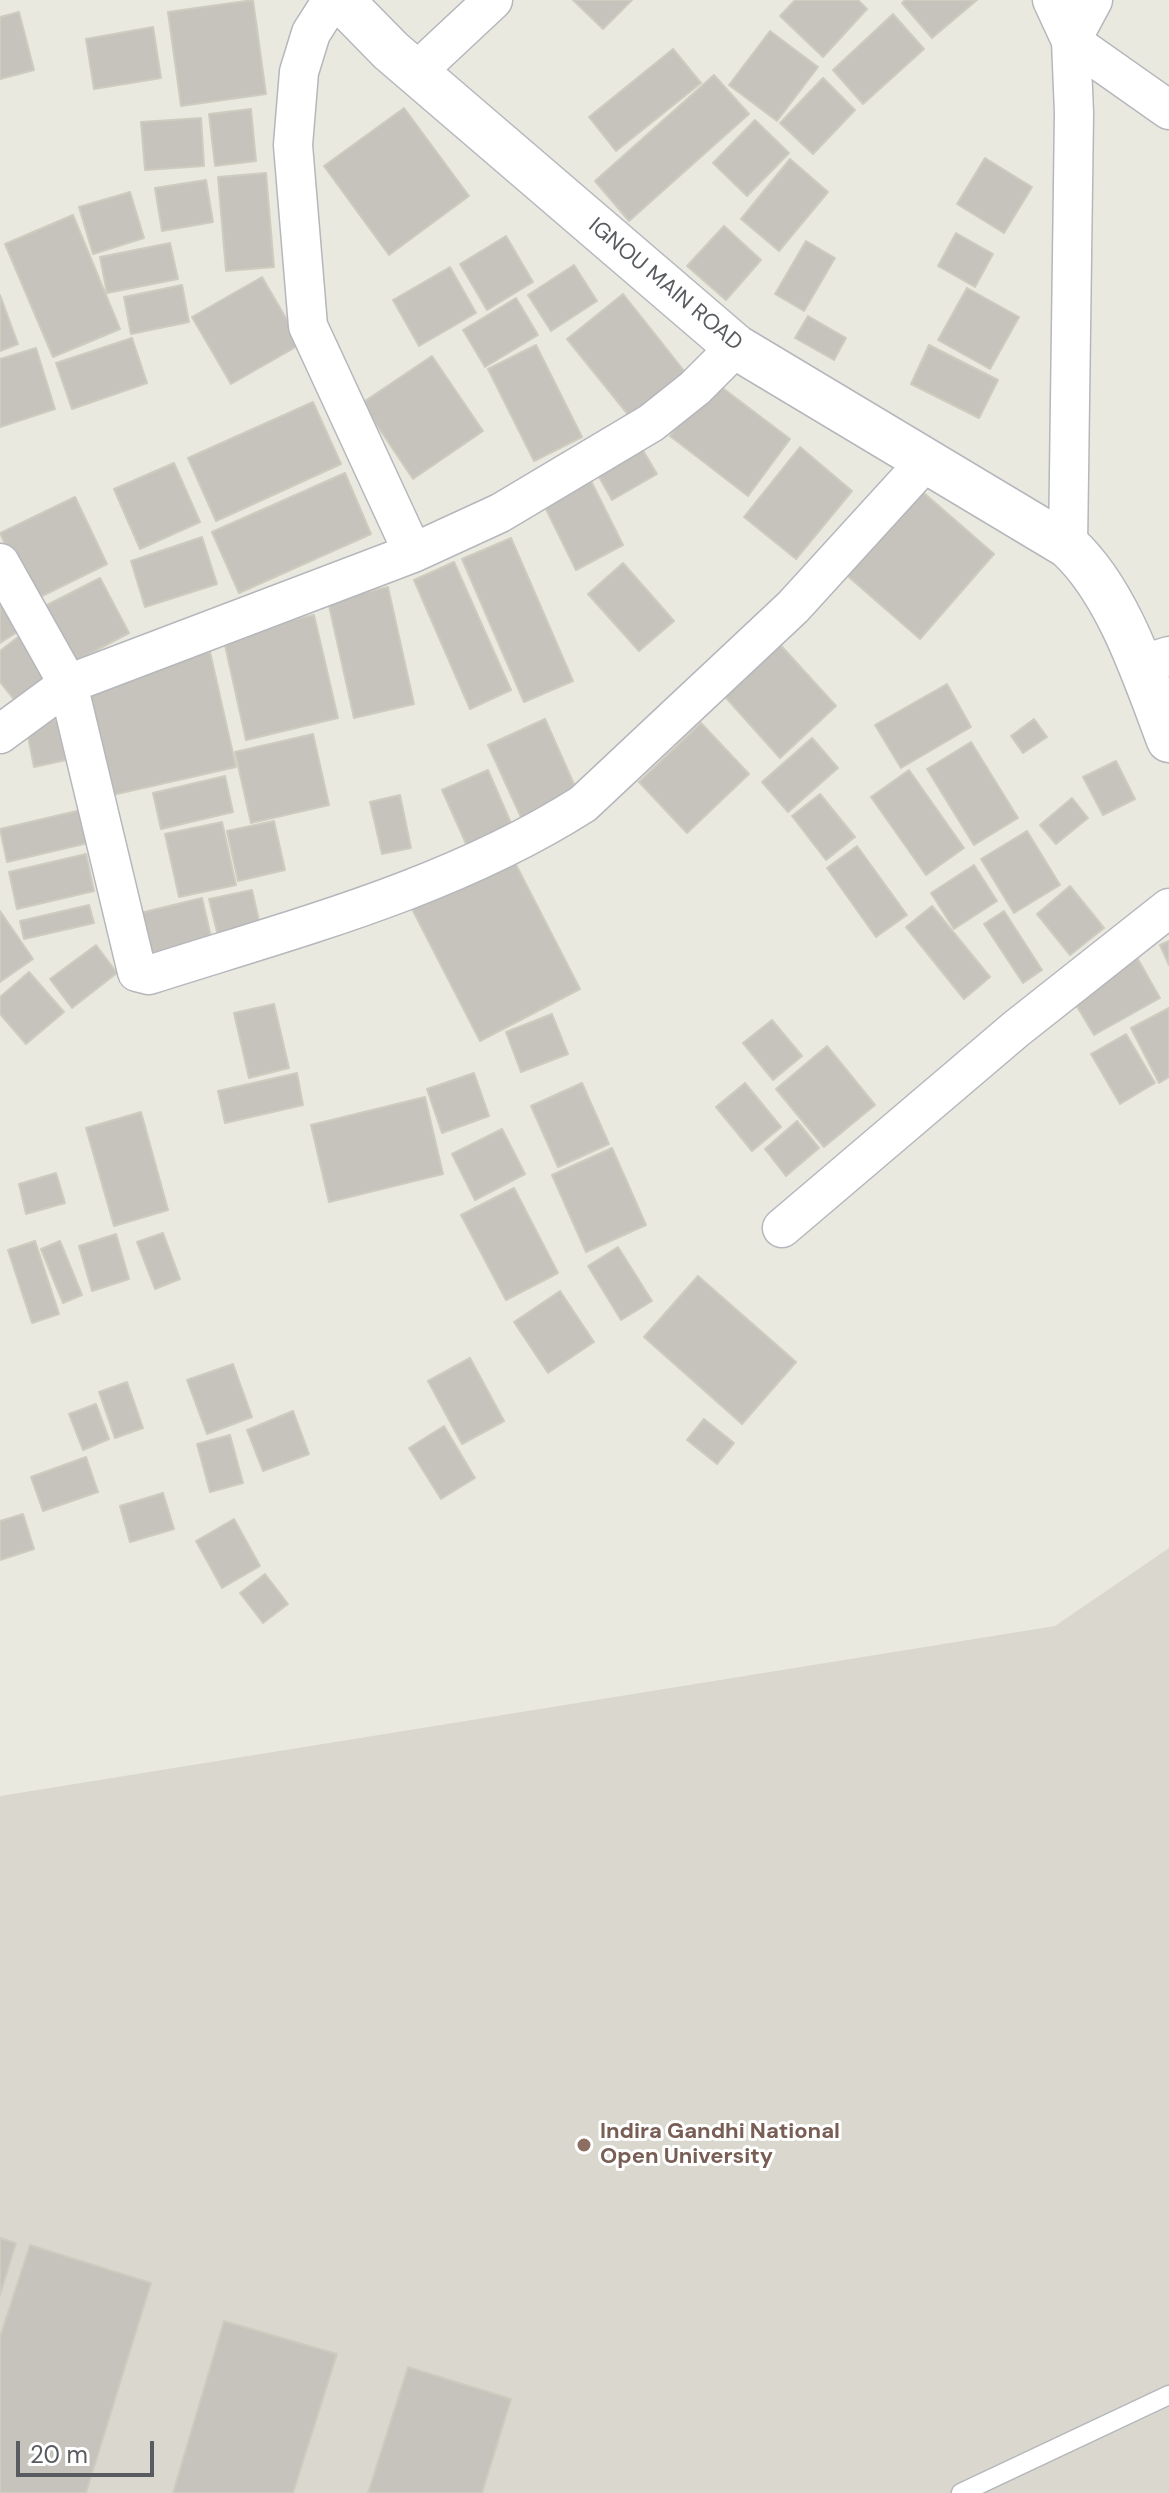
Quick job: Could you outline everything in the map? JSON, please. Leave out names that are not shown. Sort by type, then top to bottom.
[{"type":"street","points":[[332,0],[311,33],[299,72],[294,130],[308,326],[413,553]]},
{"type":"street","name":"IGNOU MAIN ROAD","points":[[341,0],[416,72],[736,347],[1068,546],[1096,578],[1154,661],[1169,740]]},
{"type":"street","points":[[416,72],[493,0]]},
{"type":"street","points":[[1052,0],[1071,41],[1074,113],[1068,546]]},
{"type":"street","points":[[1071,41],[1093,0]]},
{"type":"street","points":[[1071,41],[1169,110]]},
{"type":"street","points":[[0,734],[68,684],[413,553],[500,513],[639,431],[695,388],[736,347]]},
{"type":"street","points":[[0,563],[68,684],[137,972],[149,975],[349,911],[465,868],[543,830],[583,804],[793,607],[927,460]]},
{"type":"street","points":[[782,1228],[1016,1029],[1169,908]]},
{"type":"lane","points":[[961,2493],[1169,2395]]},
{"type":"shaded area","name":"Indira Gandhi National Open University","points":[[1169,1548],[1169,2493],[0,2493],[0,1796],[1055,1626]]},
{"type":"building","points":[[253,0],[266,94],[181,106],[168,12]]},
{"type":"building","points":[[573,0],[632,0],[603,29]]},
{"type":"building","points":[[795,0],[858,0],[867,9],[823,57],[780,16]]},
{"type":"building","points":[[905,0],[977,0],[932,38],[902,3]]},
{"type":"building","points":[[19,12],[34,70],[0,79],[0,17]]},
{"type":"building","points":[[893,14],[924,49],[863,104],[833,70]]},
{"type":"building","points":[[153,27],[161,78],[94,89],[86,39]]},
{"type":"building","points":[[770,31],[818,67],[777,121],[729,85]]},
{"type":"building","points":[[673,49],[701,83],[616,151],[589,117]]},
{"type":"building","points":[[714,75],[749,114],[629,221],[595,181]]},
{"type":"building","points":[[823,78],[855,110],[813,154],[780,123]]},
{"type":"building","points":[[404,108],[469,196],[389,255],[324,166]]},
{"type":"building","points":[[251,109],[256,161],[215,166],[209,114]]},
{"type":"building","points":[[201,118],[204,166],[145,170],[141,122]]},
{"type":"building","points":[[755,120],[789,153],[747,196],[713,163]]},
{"type":"building","points":[[985,158],[1032,187],[1004,233],[957,204]]},
{"type":"building","points":[[790,159],[828,192],[779,251],[741,219]]},
{"type":"building","points":[[266,173],[274,267],[226,271],[218,177]]},
{"type":"building","points":[[206,180],[213,222],[162,231],[155,188]]},
{"type":"building","points":[[130,192],[144,238],[93,254],[79,207]]},
{"type":"building","points":[[73,215],[120,329],[53,357],[5,244]]},
{"type":"building","points":[[724,226],[761,260],[726,300],[687,266]]},
{"type":"building","points":[[956,233],[993,254],[975,287],[938,266]]},
{"type":"building","points":[[506,236],[533,282],[487,310],[460,264]]},
{"type":"building","points":[[806,241],[835,258],[804,311],[775,294]]},
{"type":"building","points":[[170,243],[178,279],[107,293],[100,257]]},
{"type":"building","points":[[574,265],[597,301],[551,331],[528,295]]},
{"type":"building","points":[[450,267],[476,313],[419,346],[393,300]]},
{"type":"building","points":[[262,277],[301,344],[231,384],[192,317]]},
{"type":"building","points":[[182,285],[189,322],[131,334],[124,297]]},
{"type":"building","points":[[967,288],[1019,317],[990,369],[938,340]]},
{"type":"building","points":[[623,294],[685,372],[630,417],[567,339]]},
{"type":"building","points":[[0,295],[18,344],[0,351]]},
{"type":"building","points":[[516,298],[538,335],[485,367],[463,330]]},
{"type":"building","points":[[808,316],[846,338],[834,360],[795,338]]},
{"type":"building","points":[[132,338],[147,383],[72,409],[56,363]]},
{"type":"building","points":[[536,345],[582,437],[534,461],[488,369]]},
{"type":"building","points":[[929,345],[998,380],[979,418],[911,384]]},
{"type":"building","points":[[36,348],[55,409],[0,427],[0,359]]},
{"type":"building","points":[[432,356],[483,431],[413,479],[362,403]]},
{"type":"building","points":[[712,380],[790,439],[748,496],[670,436]]},
{"type":"building","points":[[313,402],[341,464],[216,521],[188,458]]},
{"type":"building","points":[[638,442],[657,474],[612,500],[594,468]]},
{"type":"building","points":[[800,447],[852,491],[796,559],[744,517]]},
{"type":"building","points":[[174,463],[200,522],[140,549],[114,489]]},
{"type":"building","points":[[345,473],[371,534],[239,593],[212,532]]},
{"type":"building","points":[[588,475],[623,545],[576,570],[541,499]]},
{"type":"building","points":[[917,487],[994,554],[920,639],[843,572]]},
{"type":"building","points":[[75,497],[107,564],[30,602],[0,533]]},
{"type":"building","points":[[202,537],[217,584],[145,607],[131,561]]},
{"type":"building","points":[[511,538],[573,681],[524,702],[462,559]]},
{"type":"building","points":[[454,562],[511,690],[470,709],[414,580]]},
{"type":"building","points":[[623,563],[674,621],[639,651],[588,594]]},
{"type":"building","points":[[100,578],[129,633],[74,662],[45,606]]},
{"type":"building","points":[[388,587],[414,704],[354,718],[328,601]]},
{"type":"building","points":[[0,588],[30,624],[0,643]]},
{"type":"building","points":[[314,615],[338,718],[246,740],[223,636]]},
{"type":"building","points":[[22,634],[61,684],[25,713],[0,682],[0,651]]},
{"type":"building","points":[[775,639],[836,706],[780,758],[719,690]]},
{"type":"building","points":[[210,652],[236,767],[108,796],[82,682]]},
{"type":"building","points":[[947,684],[971,727],[901,768],[875,725]]},
{"type":"building","points":[[67,717],[75,758],[34,767],[26,726]]},
{"type":"building","points":[[545,719],[581,800],[525,826],[488,745]]},
{"type":"building","points":[[1034,719],[1047,737],[1023,753],[1011,736]]},
{"type":"building","points":[[701,723],[749,774],[687,833],[639,782]]},
{"type":"building","points":[[313,734],[329,805],[251,823],[235,752]]},
{"type":"building","points":[[812,738],[838,768],[788,812],[762,782]]},
{"type":"building","points":[[971,742],[1018,818],[974,845],[927,769]]},
{"type":"building","points":[[1116,761],[1135,799],[1103,815],[1083,777]]},
{"type":"building","points":[[488,770],[517,837],[472,857],[442,790]]},
{"type":"building","points":[[909,770],[964,848],[926,875],[871,797]]},
{"type":"building","points":[[225,776],[233,812],[161,829],[153,793]]},
{"type":"building","points":[[820,794],[855,837],[826,860],[792,816]]},
{"type":"building","points":[[400,795],[411,848],[382,854],[370,802]]},
{"type":"building","points":[[1072,798],[1088,818],[1056,844],[1040,825]]},
{"type":"building","points":[[81,810],[88,843],[7,862],[0,829]]},
{"type":"building","points":[[274,821],[285,870],[238,881],[227,831]]},
{"type":"building","points":[[222,822],[236,885],[179,897],[165,834]]},
{"type":"building","points":[[1027,831],[1060,885],[1014,913],[981,859]]},
{"type":"building","points":[[857,846],[907,915],[876,937],[827,868]]},
{"type":"building","points":[[510,853],[580,989],[480,1041],[410,905]]},
{"type":"building","points":[[86,854],[94,891],[17,909],[9,872]]},
{"type":"building","points":[[974,865],[997,901],[954,929],[931,893]]},
{"type":"building","points":[[1070,886],[1104,928],[1070,955],[1037,914]]},
{"type":"building","points":[[252,890],[262,934],[220,944],[209,899]]},
{"type":"building","points":[[202,898],[214,950],[141,965],[132,915]]},
{"type":"building","points":[[89,905],[94,923],[24,939],[20,921]]},
{"type":"building","points":[[932,906],[990,977],[964,999],[906,927]]},
{"type":"building","points":[[0,911],[33,959],[0,982]]},
{"type":"building","points":[[1004,911],[1042,970],[1023,983],[984,924]]},
{"type":"building","points":[[1169,941],[1169,965],[1160,945]]},
{"type":"building","points":[[96,945],[117,973],[72,1008],[50,979]]},
{"type":"building","points":[[1135,954],[1160,998],[1094,1035],[1069,993]]},
{"type":"building","points":[[29,972],[64,1012],[26,1044],[0,1014],[0,997]]},
{"type":"building","points":[[274,1004],[289,1068],[249,1078],[234,1013]]},
{"type":"building","points":[[1169,1008],[1169,1077],[1159,1083],[1131,1028]]},
{"type":"building","points":[[552,1014],[568,1054],[521,1072],[506,1032]]},
{"type":"building","points":[[772,1020],[802,1056],[773,1080],[743,1043]]},
{"type":"building","points":[[1126,1034],[1155,1083],[1120,1104],[1091,1054]]},
{"type":"building","points":[[827,1046],[875,1105],[824,1147],[776,1089]]},
{"type":"building","points":[[297,1073],[303,1105],[225,1123],[218,1091]]},
{"type":"building","points":[[474,1073],[489,1116],[442,1133],[427,1089]]},
{"type":"building","points":[[582,1083],[609,1144],[558,1167],[531,1106]]},
{"type":"building","points":[[745,1083],[781,1127],[752,1151],[716,1107]]},
{"type":"building","points":[[425,1097],[443,1174],[329,1202],[311,1125]]},
{"type":"building","points":[[141,1112],[168,1210],[114,1226],[86,1128]]},
{"type":"building","points":[[797,1121],[819,1148],[786,1176],[765,1149]]},
{"type":"building","points":[[502,1129],[525,1174],[475,1200],[452,1154]]},
{"type":"building","points":[[612,1148],[646,1225],[586,1252],[552,1175]]},
{"type":"building","points":[[56,1173],[65,1203],[26,1214],[19,1184]]},
{"type":"building","points":[[514,1188],[558,1273],[506,1300],[461,1215]]},
{"type":"building","points":[[163,1233],[180,1279],[155,1289],[137,1242]]},
{"type":"building","points":[[116,1234],[129,1279],[92,1291],[79,1246]]},
{"type":"building","points":[[35,1241],[59,1314],[32,1323],[8,1250]]},
{"type":"building","points":[[60,1241],[82,1295],[63,1303],[41,1249]]},
{"type":"building","points":[[618,1247],[652,1301],[621,1320],[588,1266]]},
{"type":"building","points":[[698,1276],[796,1362],[742,1424],[644,1337]]},
{"type":"building","points":[[560,1291],[594,1342],[548,1373],[514,1322]]},
{"type":"building","points":[[470,1358],[504,1421],[462,1444],[428,1381]]},
{"type":"building","points":[[233,1364],[252,1417],[207,1434],[187,1380]]},
{"type":"building","points":[[127,1382],[143,1428],[115,1438],[99,1392]]},
{"type":"building","points":[[96,1404],[109,1439],[83,1450],[69,1414]]},
{"type":"building","points":[[293,1411],[309,1454],[263,1471],[247,1430]]},
{"type":"building","points":[[704,1419],[734,1443],[717,1464],[687,1440]]},
{"type":"building","points":[[444,1426],[475,1478],[441,1499],[409,1448]]},
{"type":"building","points":[[230,1435],[243,1483],[210,1492],[197,1444]]},
{"type":"building","points":[[86,1457],[98,1492],[43,1511],[31,1477]]},
{"type":"building","points":[[163,1493],[174,1529],[130,1542],[120,1506]]},
{"type":"building","points":[[23,1514],[34,1549],[0,1560],[0,1521]]},
{"type":"building","points":[[234,1519],[260,1566],[222,1588],[196,1541]]},
{"type":"building","points":[[265,1574],[288,1604],[263,1623],[240,1593]]},
{"type":"building","points":[[0,2238],[16,2243],[0,2295]]},
{"type":"building","points":[[30,2245],[151,2283],[86,2493],[0,2493],[0,2337]]},
{"type":"building","points":[[224,2321],[337,2354],[293,2493],[173,2493]]},
{"type":"building","points":[[408,2367],[511,2399],[482,2493],[368,2493]]},
{"type":"place","name":"Indira Gandhi National Open University","points":[[584,2145]]}]
